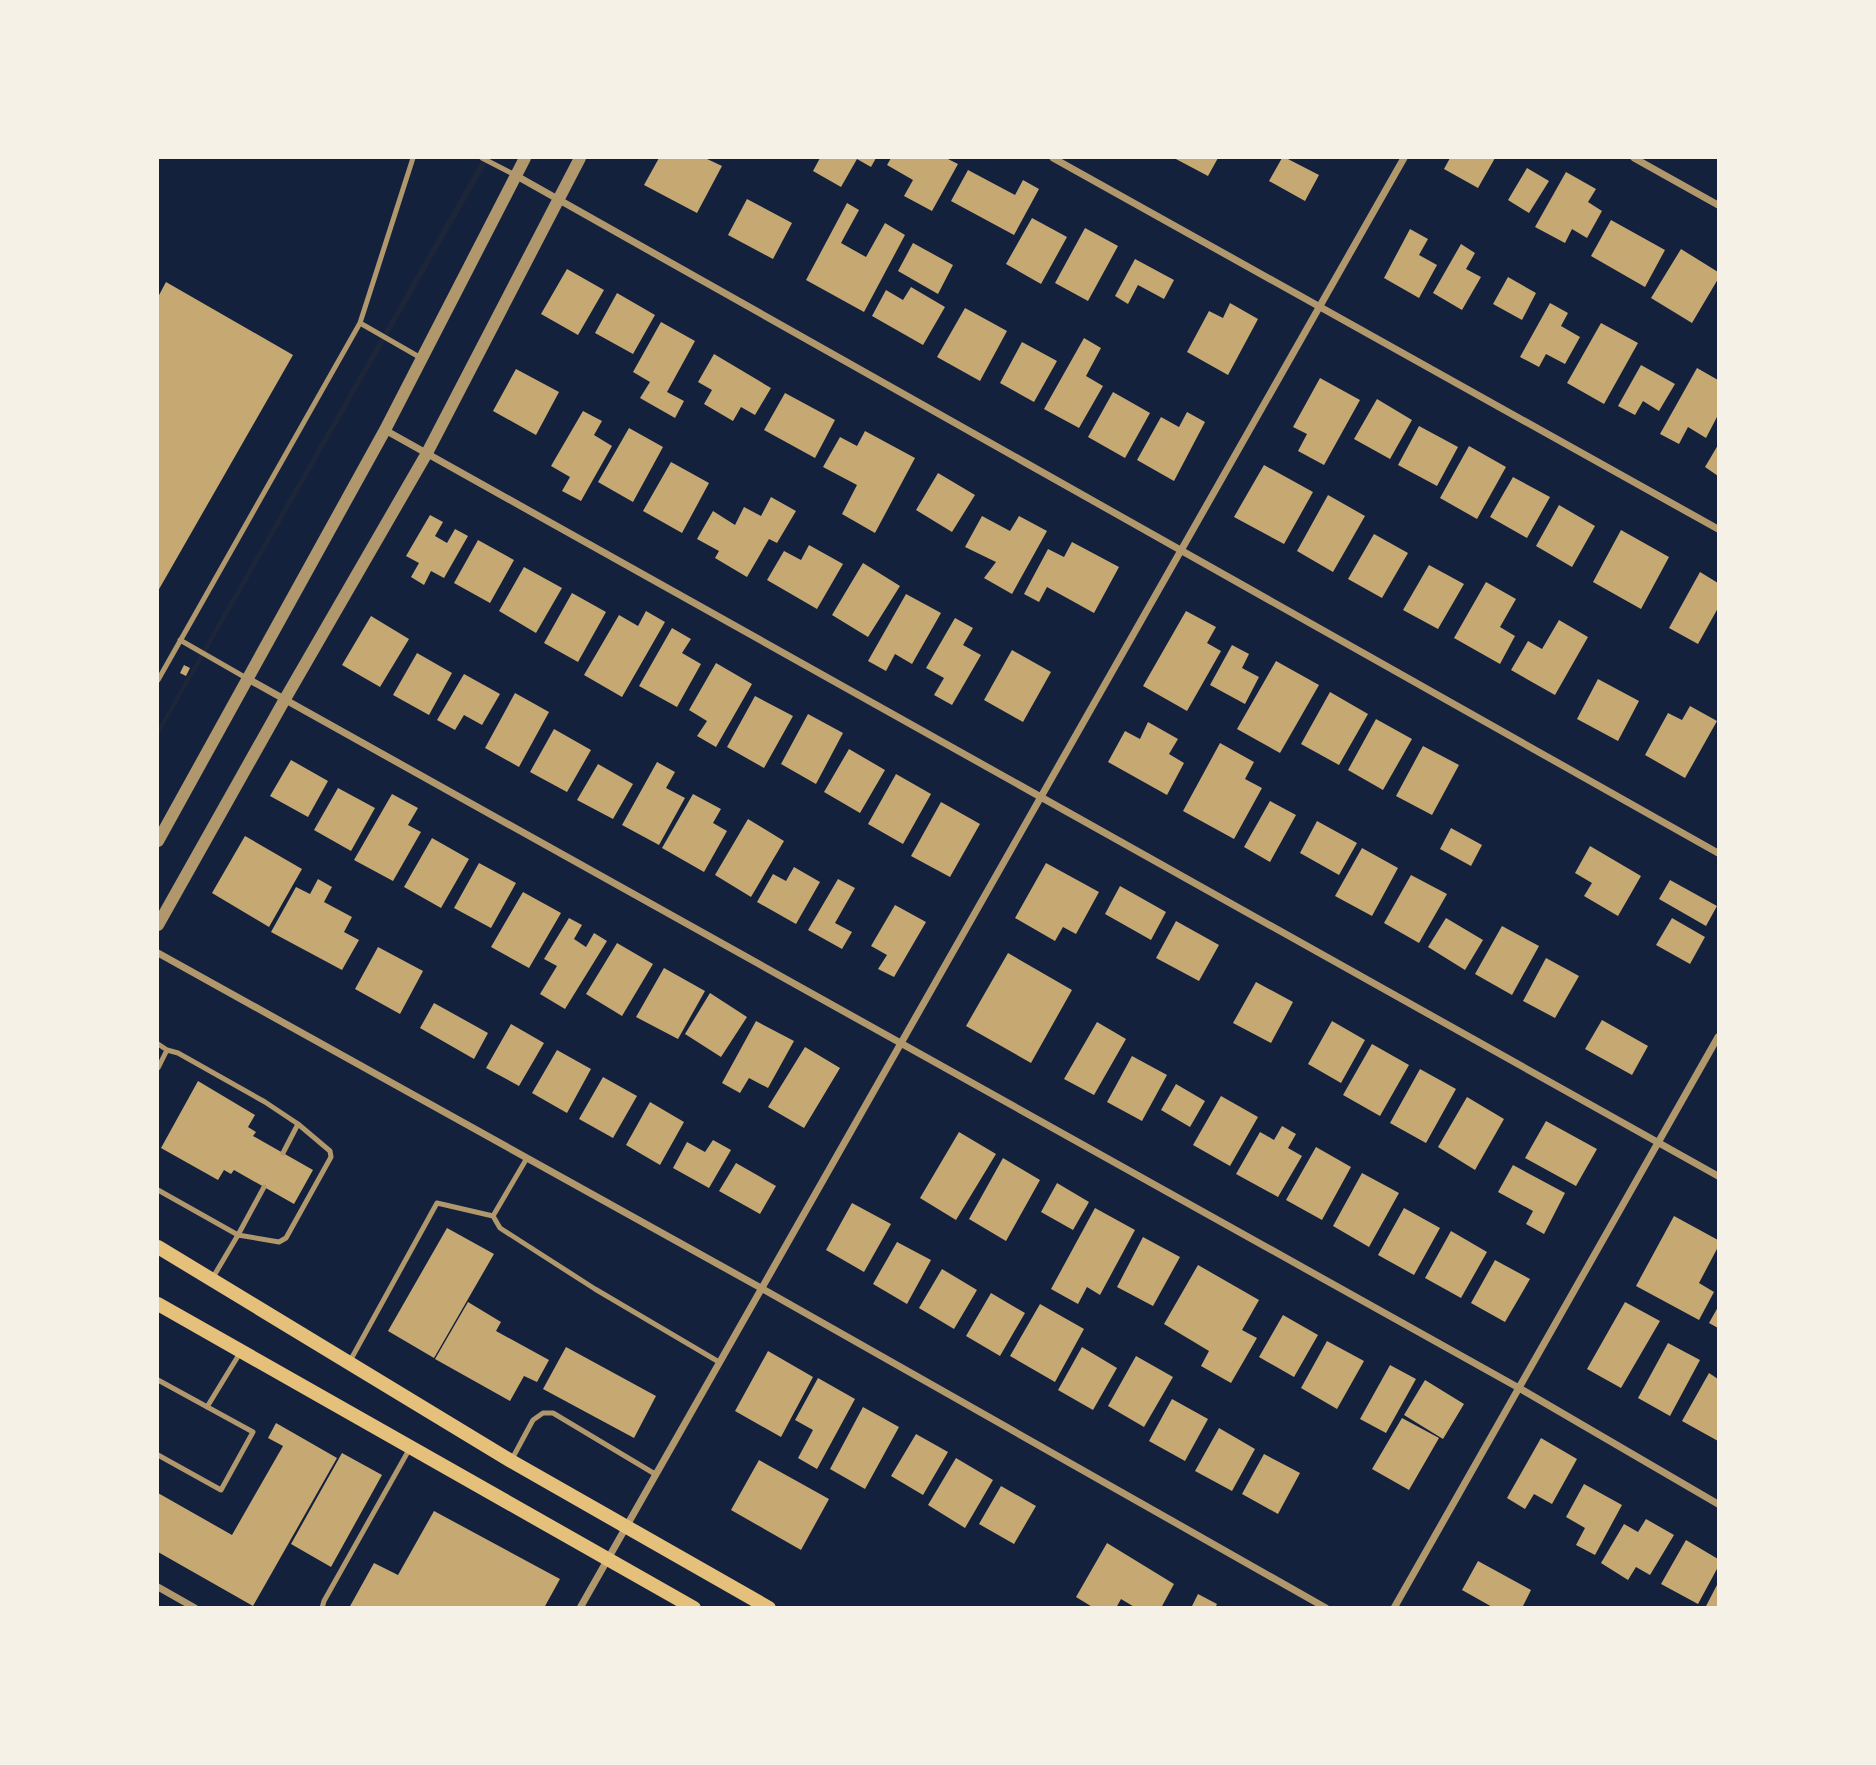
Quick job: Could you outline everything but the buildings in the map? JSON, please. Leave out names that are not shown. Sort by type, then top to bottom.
[{"type":"main road","points":[[158,1247],[511,1461],[769,1608]]},
{"type":"main road","points":[[158,1304],[694,1608]]},
{"type":"street","points":[[158,841],[385,430],[525,158]]},
{"type":"street","points":[[158,925],[428,453],[580,158]]},
{"type":"street","points":[[1053,158],[1718,529]]},
{"type":"street","points":[[580,1608],[1404,158]]},
{"type":"street","points":[[1634,158],[1718,205]]},
{"type":"street","points":[[515,175],[1718,853]]},
{"type":"street","points":[[385,430],[1718,1176]]},
{"type":"street","points":[[248,678],[1518,1388],[1718,1504]]},
{"type":"street","points":[[158,953],[761,1288],[1326,1608]]},
{"type":"street","points":[[1394,1608],[1718,1037]]},
{"type":"street","points":[[158,1587],[195,1608]]},
{"type":"lane","points":[[158,680],[360,323],[413,158]]},
{"type":"lane","points":[[482,158],[515,175]]},
{"type":"lane","points":[[360,323],[421,358]]},
{"type":"lane","points":[[180,640],[248,678]]},
{"type":"lane","points":[[158,1044],[265,1102],[298,1124],[330,1151],[331,1157],[286,1238],[279,1242],[238,1235],[158,1190]]},
{"type":"lane","points":[[158,1068],[167,1050]]},
{"type":"lane","points":[[283,1153],[298,1124]]},
{"type":"lane","points":[[493,1216],[527,1158]]},
{"type":"lane","points":[[211,1279],[264,1187]]},
{"type":"lane","points":[[349,1363],[437,1203],[493,1216],[500,1228],[595,1289],[719,1362]]},
{"type":"lane","points":[[208,1407],[241,1351]]},
{"type":"lane","points":[[158,1380],[253,1432],[221,1490],[158,1455]]},
{"type":"lane","points":[[511,1461],[533,1420],[543,1413],[554,1413],[655,1475]]},
{"type":"lane","points":[[322,1608],[410,1447]]},
{"type":"shaded area","points":[[483,158],[490,158],[158,736],[158,728]]}]
